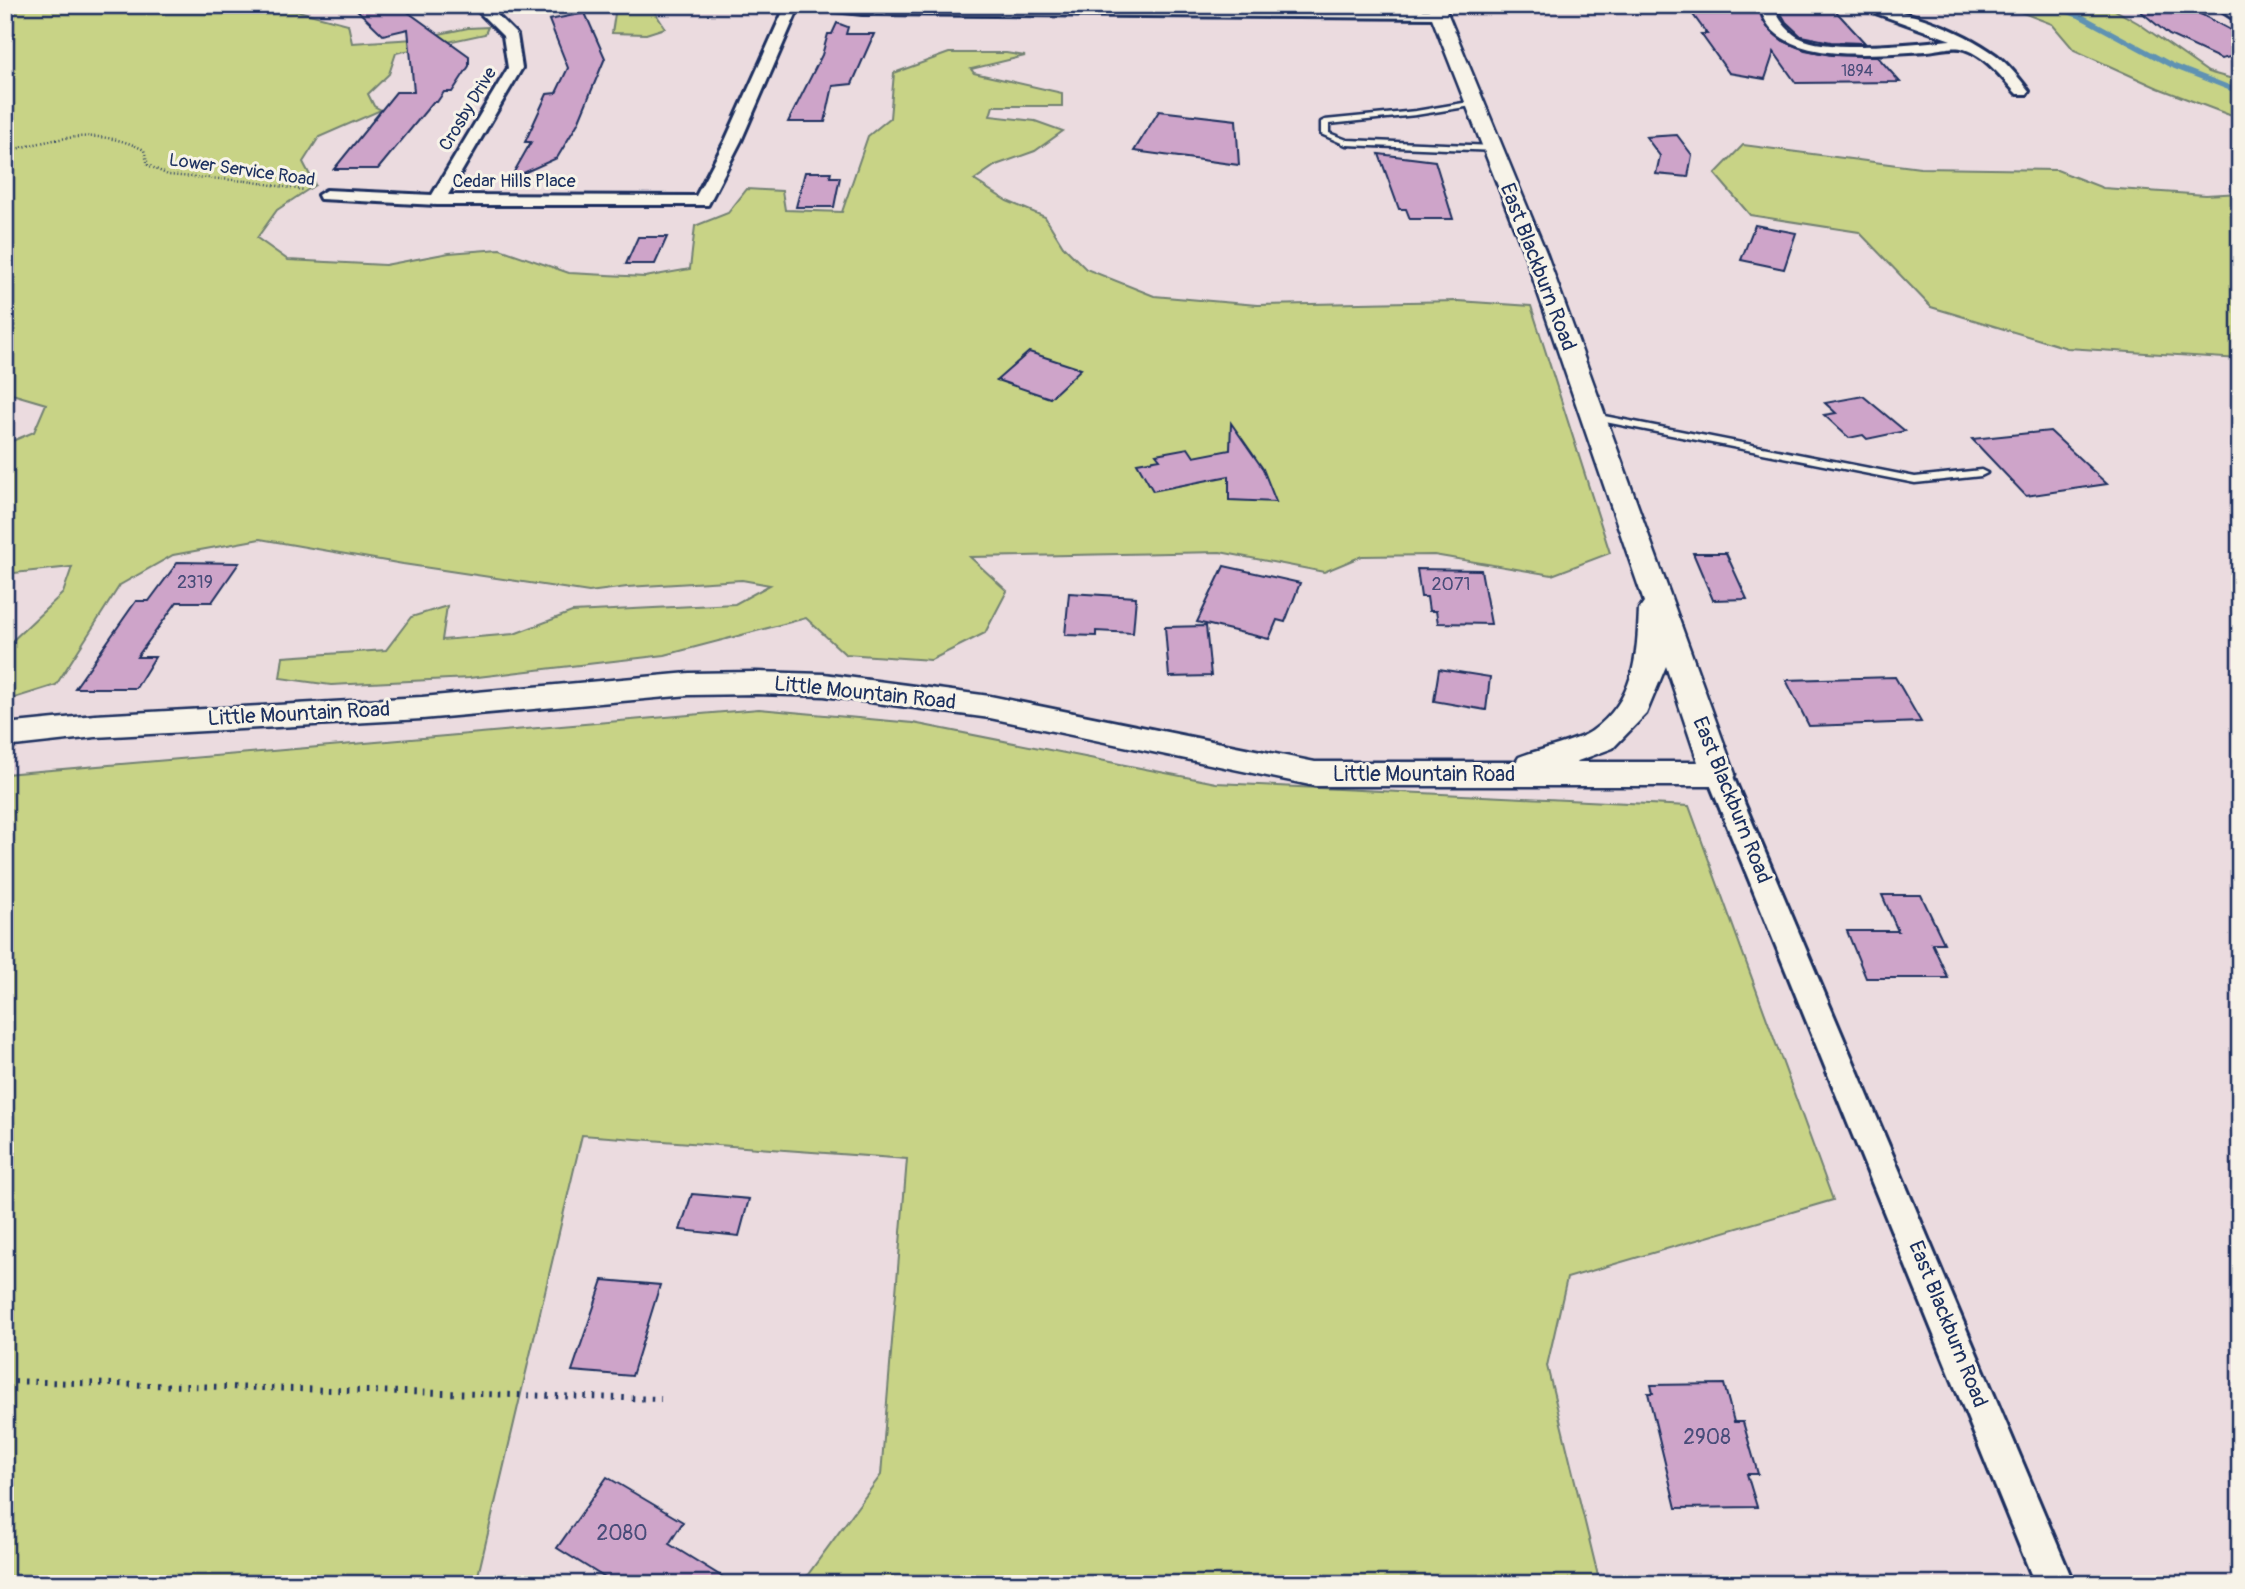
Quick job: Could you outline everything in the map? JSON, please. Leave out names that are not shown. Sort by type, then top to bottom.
[{"type":"street","name":"Crosby Drive","points":[[437,200],[515,68],[510,35],[479,5]]},
{"type":"street","name":"Cedar Hills Place","points":[[326,195],[437,200],[702,201],[733,142],[793,5]]},
{"type":"street","points":[[816,5],[862,10],[1437,10]]},
{"type":"street","points":[[1767,5],[1783,32],[1805,45],[1938,47],[1965,43]]},
{"type":"street","points":[[1860,5],[1934,27],[1965,43],[1992,59],[2022,91]]},
{"type":"street","points":[[2219,5],[2240,19]]},
{"type":"street","name":"East Blackburn Road","points":[[1437,10],[1536,255],[1719,774],[2056,1584]]},
{"type":"street","points":[[1498,774],[1550,760],[1602,740],[1635,706],[1653,662],[1654,589]]},
{"type":"street","name":"Little Mountain Road","points":[[5,736],[96,726],[409,709],[689,684],[756,683],[848,688],[990,707],[1315,774],[1719,774]]},
{"type":"lane","points":[[1475,103],[1325,122],[1325,134],[1346,142],[1493,149]]},
{"type":"lane","points":[[1594,417],[1914,480],[1981,473]]},
{"type":"path","name":"Lower Service Road","points":[[5,152],[68,137],[105,135],[131,141],[144,150],[148,165],[168,175],[247,181],[326,195]]},
{"type":"path","points":[[5,1381],[661,1399]]},
{"type":"green space","points":[[5,5],[307,5],[298,11],[348,24],[352,43],[415,39],[468,28],[488,27],[485,34],[396,53],[389,74],[368,94],[374,106],[381,110],[319,137],[303,162],[315,185],[277,210],[257,238],[288,260],[385,265],[449,253],[500,249],[569,273],[645,277],[690,269],[695,226],[728,213],[747,189],[782,191],[785,210],[842,212],[868,136],[890,118],[894,73],[949,53],[1006,53],[1025,56],[971,69],[974,73],[1062,93],[1062,106],[993,106],[990,116],[1035,121],[1063,131],[1035,151],[996,165],[974,180],[1007,201],[1045,217],[1063,246],[1086,269],[1154,296],[1257,305],[1458,301],[1531,306],[1610,553],[1552,575],[1434,555],[1362,556],[1324,572],[1220,552],[970,557],[1007,591],[985,633],[931,660],[845,654],[806,618],[665,655],[469,678],[331,685],[280,678],[283,657],[386,650],[411,617],[447,606],[442,640],[514,634],[572,612],[735,604],[770,585],[742,580],[589,592],[260,539],[173,555],[120,585],[56,685],[5,701],[5,651],[10,643],[63,593],[72,567],[5,574],[5,444],[34,432],[46,404],[5,392]]},
{"type":"green space","points":[[606,5],[650,5],[665,28],[646,34],[612,33],[616,7]]},
{"type":"green space","points":[[2002,5],[2106,5],[2138,23],[2208,72],[2240,81],[2240,119],[2158,88],[2074,50],[2052,24]]},
{"type":"green space","points":[[1743,145],[1920,168],[2057,170],[2103,188],[2206,195],[2240,193],[2240,359],[2067,348],[1931,307],[1859,232],[1750,215],[1715,174]]},
{"type":"green space","points":[[759,709],[913,723],[1216,783],[1689,806],[1833,1200],[1567,1278],[1547,1366],[1600,1584],[801,1584],[881,1475],[907,1159],[582,1135],[476,1584],[5,1584],[5,774]]},
{"type":"building","points":[[352,5],[398,5],[469,56],[469,66],[452,92],[444,92],[437,102],[433,102],[378,169],[334,169],[396,92],[414,92],[408,29],[383,35]]},
{"type":"building","points":[[1686,5],[1733,5],[1736,9],[1759,9],[1767,27],[1783,41],[1805,50],[1831,55],[1877,56],[1900,82],[1796,83],[1774,52],[1765,79],[1729,73],[1701,34],[1707,34]]},
{"type":"building","points":[[2133,5],[2184,5],[2240,35],[2240,55],[2221,59],[2169,35]]},
{"type":"building","points":[[1832,7],[1865,43],[1831,42],[1801,36],[1786,22],[1778,8]]},
{"type":"building","points":[[585,13],[605,58],[578,123],[557,158],[510,179],[531,142],[525,142],[547,94],[556,93],[568,68],[549,20]]},
{"type":"building","points":[[837,23],[848,27],[846,34],[874,34],[852,84],[833,86],[825,122],[788,122],[822,55],[828,34],[832,34]]},
{"type":"building","points":[[1159,111],[1236,120],[1239,165],[1134,151]]},
{"type":"building","points":[[1677,135],[1692,155],[1688,177],[1656,174],[1660,156],[1646,137]]},
{"type":"building","points":[[1379,154],[1435,161],[1453,219],[1410,219],[1406,209],[1399,209]]},
{"type":"building","points":[[805,172],[831,172],[830,177],[840,177],[834,207],[796,207]]},
{"type":"building","points":[[1755,225],[1796,233],[1784,269],[1741,260]]},
{"type":"building","points":[[638,237],[667,237],[655,264],[626,264]]},
{"type":"building","points":[[1029,352],[1081,369],[1050,398],[997,380]]},
{"type":"building","points":[[1863,396],[1905,431],[1867,439],[1863,435],[1849,438],[1824,415],[1836,413],[1825,403]]},
{"type":"building","points":[[1231,423],[1263,469],[1276,502],[1229,500],[1229,476],[1153,491],[1137,463],[1160,459],[1156,454],[1188,448],[1194,457],[1230,450]]},
{"type":"building","points":[[2050,431],[2107,484],[2026,496],[1972,439]]},
{"type":"building","points":[[1693,553],[1726,553],[1747,599],[1713,600]]},
{"type":"building","points":[[178,562],[239,563],[212,602],[177,602],[137,657],[155,657],[136,688],[75,688],[136,601],[149,601]]},
{"type":"building","points":[[1224,566],[1300,583],[1285,622],[1277,620],[1269,639],[1197,622]]},
{"type":"building","points":[[1417,569],[1481,570],[1491,624],[1438,623],[1436,611],[1429,611],[1427,597],[1421,597]]},
{"type":"building","points":[[1069,593],[1136,597],[1133,633],[1096,631],[1096,636],[1065,635]]},
{"type":"building","points":[[1206,626],[1211,676],[1169,677],[1165,627]]},
{"type":"building","points":[[1439,669],[1490,677],[1486,710],[1434,701]]},
{"type":"building","points":[[1895,677],[1921,722],[1809,726],[1786,680]]},
{"type":"building","points":[[1882,895],[1921,895],[1944,943],[1932,943],[1948,978],[1866,978],[1847,931],[1898,931]]},
{"type":"building","points":[[692,1194],[749,1199],[739,1236],[680,1230]]},
{"type":"building","points":[[603,1280],[660,1285],[632,1376],[572,1371]]},
{"type":"building","points":[[1724,1384],[1734,1422],[1743,1422],[1758,1474],[1747,1474],[1757,1507],[1676,1508],[1648,1393],[1653,1393],[1651,1385]]},
{"type":"building","points":[[607,1477],[683,1522],[669,1544],[734,1584],[615,1584],[557,1548]]},
{"type":"waterway","points":[[2050,5],[2080,16],[2171,65],[2240,92]]}]
